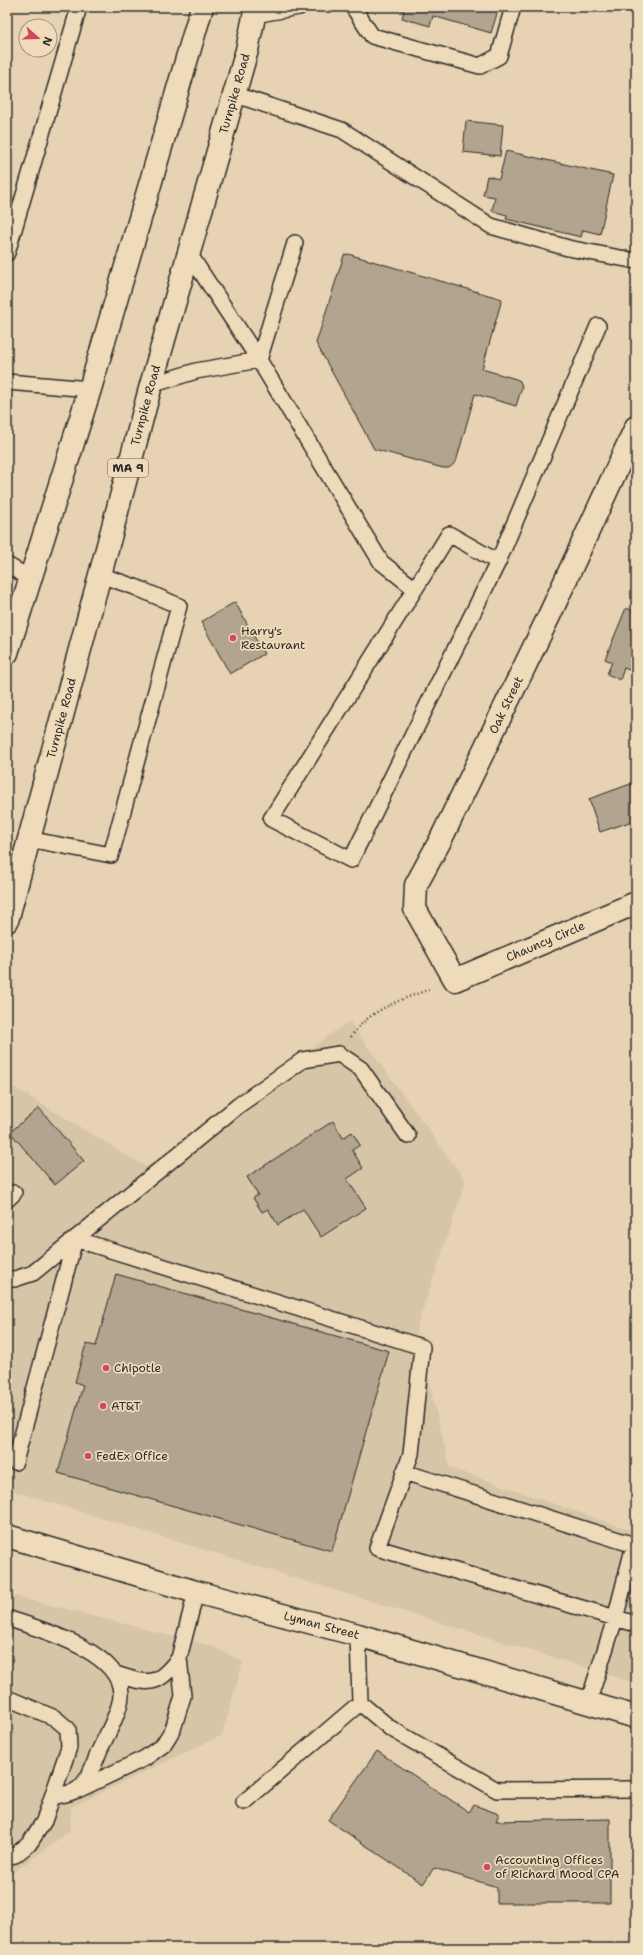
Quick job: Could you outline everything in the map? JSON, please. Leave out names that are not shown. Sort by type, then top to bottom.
[{"type":"main road","points":[[7,653],[90,389],[202,7]]},
{"type":"main road","name":"Turnpike Road","points":[[7,921],[150,385],[233,94],[247,50],[255,11]]},
{"type":"main road","name":"Oak Street","points":[[455,980],[415,909],[416,885],[440,841],[550,614],[636,427]]},
{"type":"main road","name":"Chauncy Circle","points":[[455,980],[636,903]]},
{"type":"main road","name":"Lyman Street","points":[[7,1536],[196,1592],[358,1635],[636,1717]]},
{"type":"lane","points":[[7,253],[79,7]]},
{"type":"lane","points":[[255,11],[300,7]]},
{"type":"lane","points":[[353,7],[372,36],[480,66],[499,56],[513,7]]},
{"type":"lane","points":[[233,94],[342,130],[490,226],[568,248],[636,261]]},
{"type":"lane","points":[[259,360],[295,243]]},
{"type":"lane","points":[[188,252],[259,360],[381,562],[416,589]]},
{"type":"lane","points":[[498,562],[449,534],[271,819],[351,860],[498,562],[598,326]]},
{"type":"lane","points":[[150,385],[196,371],[259,360]]},
{"type":"lane","points":[[7,382],[90,389]]},
{"type":"lane","points":[[7,565],[30,578]]},
{"type":"lane","points":[[28,839],[111,855],[179,606],[135,587],[100,575]]},
{"type":"lane","points":[[7,1279],[15,1279],[33,1273],[239,1105],[303,1060],[340,1054],[361,1069],[408,1136]]},
{"type":"lane","points":[[76,1239],[422,1347],[411,1454],[377,1548],[636,1624]]},
{"type":"lane","points":[[15,1462],[76,1239]]},
{"type":"lane","points":[[404,1472],[634,1544],[615,1619],[588,1703]]},
{"type":"lane","points":[[52,1797],[78,1790],[145,1758],[163,1745],[173,1729],[182,1696],[179,1658],[196,1592]]},
{"type":"lane","points":[[7,1618],[65,1639],[100,1658],[116,1674],[139,1682],[151,1682],[167,1674],[179,1658]]},
{"type":"lane","points":[[358,1635],[360,1703],[390,1728],[497,1790],[636,1789]]},
{"type":"lane","points":[[78,1790],[88,1775],[118,1708],[121,1693],[116,1674]]},
{"type":"lane","points":[[7,1698],[55,1718],[68,1729],[69,1747],[44,1821],[29,1844],[15,1855],[7,1857]]},
{"type":"lane","points":[[244,1802],[360,1703]]},
{"type":"path","points":[[340,1054],[358,1025],[388,1005],[455,980]]},
{"type":"shaded area","points":[[349,1021],[466,1181],[416,1330],[450,1468],[636,1532],[636,1683],[7,1489],[7,1083],[146,1167]]},
{"type":"shaded area","points":[[7,1594],[215,1647],[243,1662],[222,1735],[71,1807],[70,1831],[7,1877]]},
{"type":"building","points":[[391,7],[499,7],[491,33],[433,16],[430,26],[402,18],[404,11]]},
{"type":"building","points":[[466,121],[503,125],[500,156],[463,152]]},
{"type":"building","points":[[506,151],[613,175],[600,234],[583,230],[581,237],[506,219],[507,215],[492,211],[495,197],[483,195],[487,176],[499,179]]},
{"type":"building","points":[[348,254],[502,299],[482,369],[516,379],[520,381],[522,387],[516,406],[475,394],[456,462],[449,468],[443,468],[374,449],[316,343],[344,255]]},
{"type":"building","name":"Harry's Restaurant","points":[[235,602],[264,654],[230,674],[201,622]]},
{"type":"building","points":[[626,608],[636,612],[636,673],[624,668],[620,680],[607,674],[612,662],[605,659]]},
{"type":"building","points":[[636,782],[636,820],[600,832],[589,799]]},
{"type":"building","points":[[39,1108],[84,1161],[55,1185],[10,1132]]},
{"type":"building","points":[[333,1121],[343,1138],[352,1132],[360,1145],[352,1150],[363,1168],[347,1179],[366,1208],[321,1237],[303,1209],[278,1225],[268,1209],[262,1212],[253,1198],[258,1195],[247,1177]]},
{"type":"building","points":[[116,1274],[389,1351],[332,1551],[58,1473],[83,1385],[75,1382],[86,1344],[96,1346]]},
{"type":"building","points":[[377,1751],[469,1812],[474,1805],[499,1814],[496,1821],[610,1819],[610,1903],[497,1903],[497,1887],[434,1868],[423,1884],[328,1820]]},
{"type":"place","name":"Harry's Restaurant","points":[[233,638]]},
{"type":"place","name":"Chipotle","points":[[106,1368]]},
{"type":"place","name":"AT&T","points":[[103,1406]]},
{"type":"place","name":"FedEx Office","points":[[88,1456]]},
{"type":"place","name":"Accounting Offices of Richard Mood CPA","points":[[487,1867]]}]
